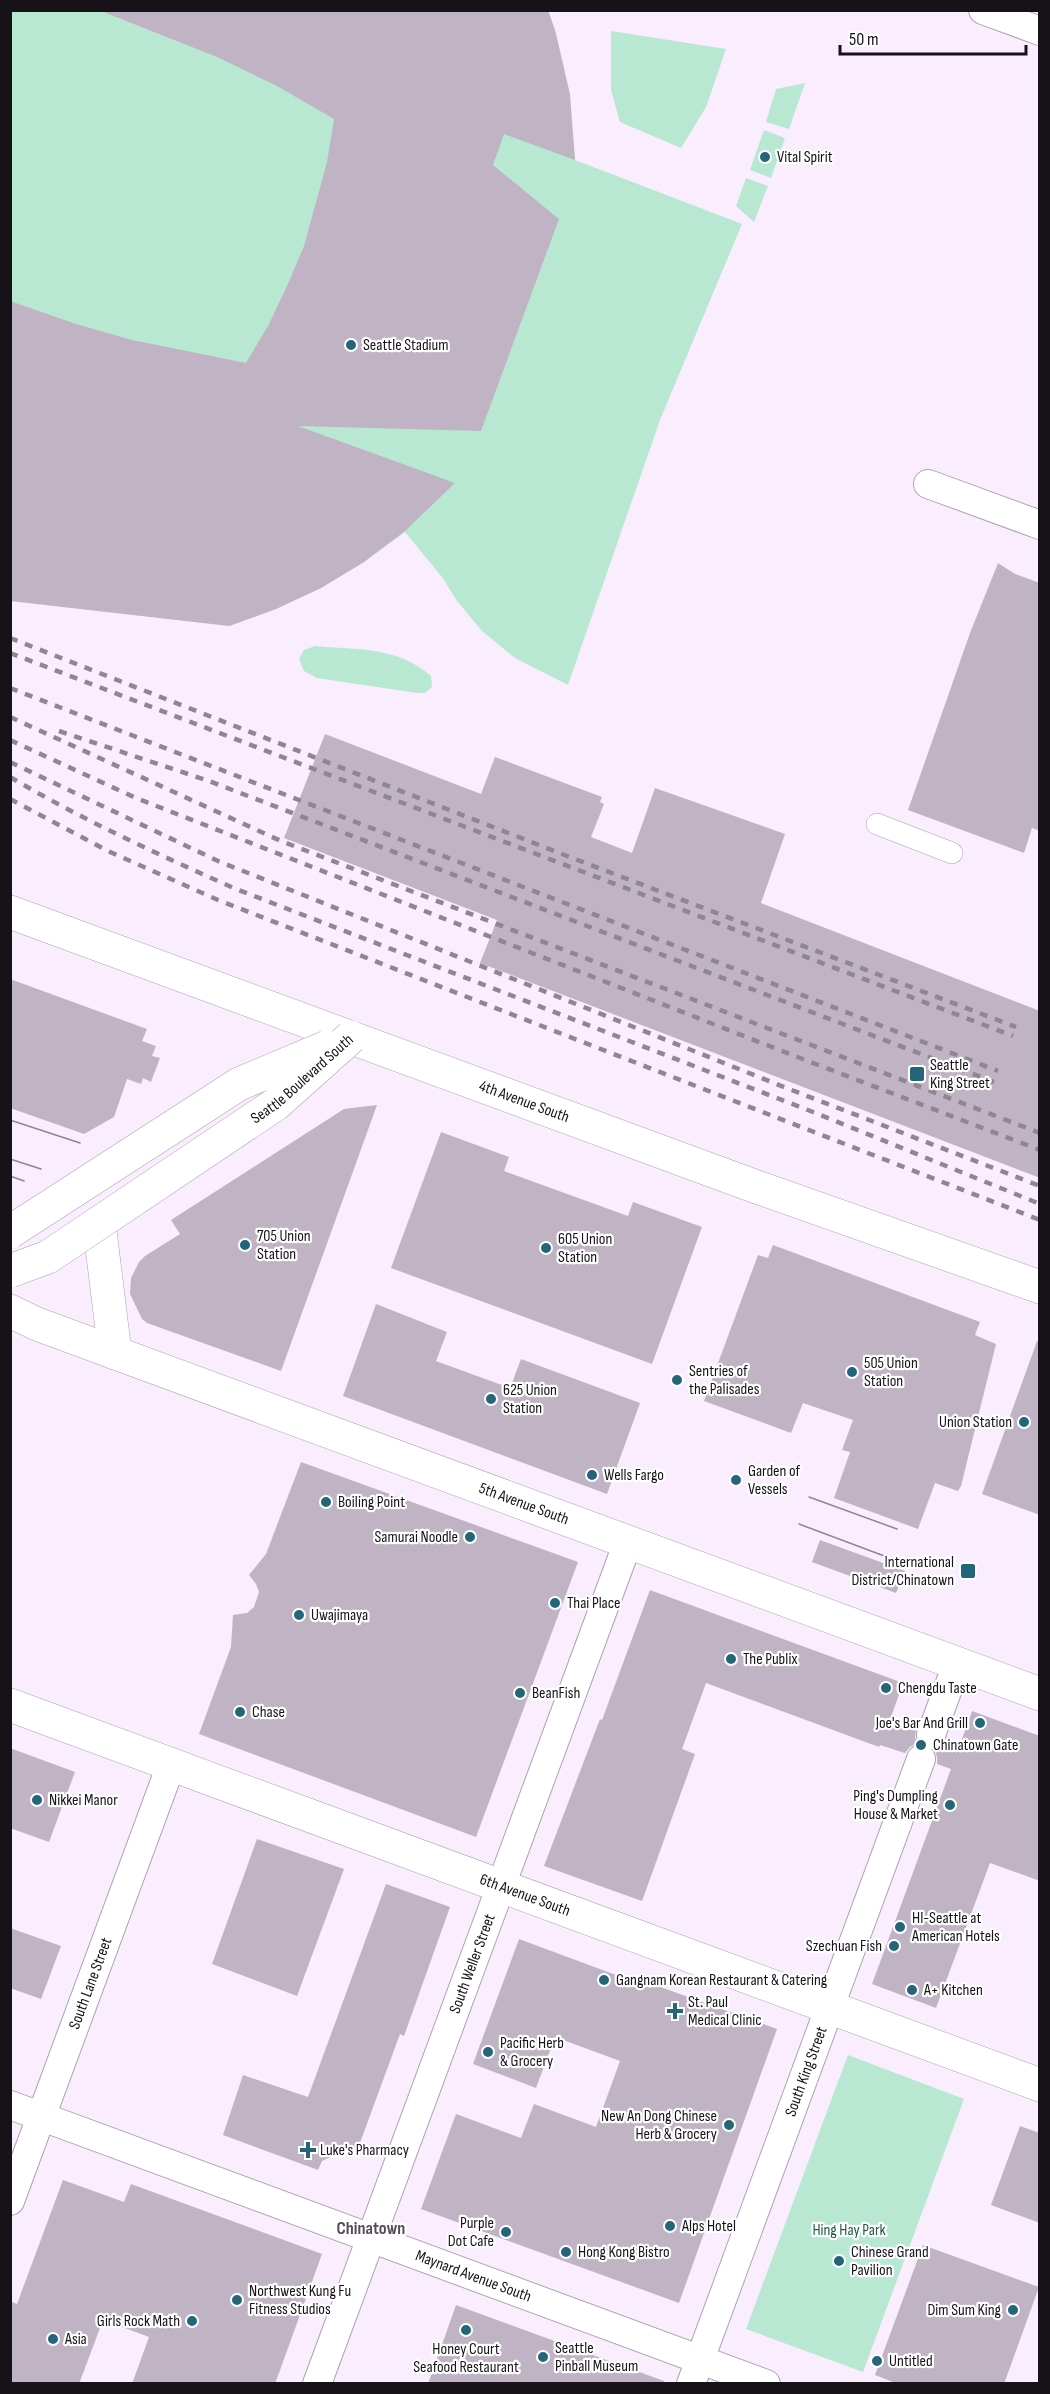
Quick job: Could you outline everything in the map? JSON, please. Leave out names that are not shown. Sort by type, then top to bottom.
[{"type":"main road","name":"4th Avenue South","points":[[10,912],[764,1190],[1040,1287]]},
{"type":"main road","name":"Seattle Boulevard South","points":[[10,1271],[48,1257],[276,1104],[351,1037]]},
{"type":"main road","name":"Seattle Boulevard South","points":[[10,1232],[239,1084],[351,1037]]},
{"type":"main road","points":[[99,1223],[114,1353]]},
{"type":"main road","name":"5th Avenue South","points":[[10,1311],[37,1324],[114,1353],[1040,1694]]},
{"type":"main road","name":"6th Avenue South","points":[[10,1705],[1040,2085]]},
{"type":"street","points":[[983,10],[1040,31]]},
{"type":"street","points":[[928,484],[1040,525]]},
{"type":"street","points":[[877,824],[952,853]]},
{"type":"street","name":"South Weller Street","points":[[317,2384],[628,1542]]},
{"type":"street","name":"South King Street","points":[[696,2372],[957,1664]]},
{"type":"street","name":"South Lane Street","points":[[10,2201],[171,1765]]},
{"type":"street","name":"Maynard Avenue South","points":[[10,2105],[371,2238],[696,2372],[766,2384]]},
{"type":"green space","name":"Seattle Stadium","points":[[10,11],[548,11],[563,66],[575,160],[742,224],[660,420],[568,685],[515,658],[482,631],[405,532],[364,562],[321,588],[276,609],[229,626],[11,588]]},
{"type":"green space","points":[[611,31],[726,49],[706,107],[681,148],[620,122],[611,90]]},
{"type":"green space","points":[[805,83],[789,129],[766,122],[776,89]]},
{"type":"green space","points":[[764,130],[785,138],[771,178],[750,170]]},
{"type":"green space","points":[[746,178],[768,186],[754,222],[736,206]]},
{"type":"green space","points":[[315,646],[361,649],[390,654],[418,666],[431,676],[432,687],[425,693],[417,693],[317,678],[304,671],[299,659],[304,650]]},
{"type":"green space","name":"Hing Hay Park","points":[[848,2055],[964,2099],[863,2372],[746,2329]]},
{"type":"building","points":[[107,10],[548,10],[570,94],[575,160],[504,134],[493,165],[559,219],[481,431],[298,426],[455,483],[405,531],[364,562],[321,588],[276,609],[229,626],[10,601],[10,301],[76,324],[132,340],[246,363],[268,326],[304,246],[327,162],[334,119],[277,86],[217,57],[106,13]]},
{"type":"building","points":[[998,563],[1015,574],[1040,583],[1040,831],[1032,828],[1024,853],[908,810],[970,633]]},
{"type":"building","points":[[325,734],[481,794],[495,757],[602,797],[600,802],[604,804],[591,837],[632,853],[655,788],[785,834],[761,903],[1040,1011],[1040,1178],[480,963],[497,920],[284,838]]},
{"type":"building","points":[[10,979],[147,1029],[142,1041],[156,1046],[152,1056],[160,1058],[151,1082],[143,1078],[141,1084],[127,1079],[114,1117],[84,1134],[10,1108]]},
{"type":"building","name":"705 Union Station","points":[[377,1105],[281,1371],[147,1323],[142,1319],[130,1294],[131,1278],[139,1262],[145,1256],[180,1234],[171,1220],[344,1109]]},
{"type":"building","name":"605 Union Station","points":[[441,1132],[509,1157],[504,1171],[628,1216],[633,1202],[702,1227],[652,1364],[391,1268]]},
{"type":"building","name":"505 Union Station","points":[[773,1245],[980,1322],[975,1335],[996,1344],[961,1486],[958,1491],[935,1483],[918,1529],[834,1498],[850,1452],[842,1450],[853,1420],[803,1403],[791,1433],[704,1401],[758,1255],[768,1258]]},
{"type":"building","name":"625 Union Station","points":[[376,1304],[447,1332],[436,1361],[510,1388],[521,1359],[640,1403],[607,1494],[343,1396]]},
{"type":"building","name":"Union Station","points":[[1037,1341],[1040,1342],[1040,1515],[982,1494]]},
{"type":"building","points":[[301,1462],[578,1562],[476,1837],[199,1734],[231,1647],[233,1615],[247,1613],[254,1607],[259,1592],[249,1575],[266,1554]]},
{"type":"building","points":[[820,1540],[905,1571],[896,1593],[812,1562]]},
{"type":"building","points":[[650,1590],[903,1683],[890,1720],[916,1729],[917,1743],[905,1753],[880,1745],[879,1747],[706,1683],[682,1749],[695,1754],[642,1901],[544,1866]]},
{"type":"building","points":[[972,1711],[1040,1736],[1040,1881],[990,1863],[936,2008],[872,1984],[951,1769],[937,1764],[935,1751],[947,1740],[960,1745]]},
{"type":"building","name":"Nikkei Manor","points":[[10,1748],[75,1772],[49,1842],[10,1828]]},
{"type":"building","points":[[257,1839],[344,1869],[297,1996],[212,1964]]},
{"type":"building","points":[[386,1884],[450,1907],[404,2036],[400,2034],[357,2151],[349,2148],[322,2161],[318,2170],[223,2135],[243,2075],[308,2097]]},
{"type":"building","points":[[10,1928],[61,1946],[41,1999],[10,1988]]},
{"type":"building","points":[[519,1939],[651,1988],[652,1984],[777,2029],[679,2303],[421,2209],[456,2114],[521,2138],[534,2104],[596,2127],[620,2061],[555,2037],[536,2088],[473,2064]]},
{"type":"building","points":[[1020,2126],[1040,2133],[1040,2223],[991,2205]]},
{"type":"building","points":[[63,2180],[124,2202],[131,2184],[322,2254],[275,2384],[132,2384],[149,2337],[103,2320],[79,2384],[10,2384],[10,2301],[17,2304]]},
{"type":"building","points":[[923,2245],[1039,2287],[1004,2384],[898,2384],[875,2375]]},
{"type":"building","points":[[456,2305],[664,2381],[664,2384],[428,2384]]},
{"type":"tram line","points":[[10,1120],[80,1143]]},
{"type":"tram line","points":[[10,1159],[41,1169]]},
{"type":"tram line","points":[[10,1176],[24,1181]]},
{"type":"tram line","points":[[809,1497],[897,1529]]},
{"type":"tram line","points":[[799,1524],[887,1557]]},
{"type":"railway","points":[[10,638],[567,856],[1016,1027]]},
{"type":"railway","points":[[10,653],[1013,1036]]},
{"type":"railway","points":[[10,688],[998,1071]]},
{"type":"railway","points":[[10,717],[281,841],[1040,1133]]},
{"type":"railway","points":[[59,731],[209,781],[994,1082]]},
{"type":"railway","points":[[10,740],[136,798],[1040,1150]]},
{"type":"railway","points":[[10,762],[218,861],[789,1089],[1040,1186]]},
{"type":"railway","points":[[10,777],[65,808],[236,889],[813,1112],[1040,1204]]},
{"type":"railway","points":[[10,799],[108,851],[218,900],[1040,1220]]},
{"type":"place","name":"Vital Spirit","points":[[765,157]]},
{"type":"place","name":"Seattle Stadium","points":[[351,345]]},
{"type":"place","name":"Seattle King Street","points":[[917,1074]]},
{"type":"place","name":"705 Union Station","points":[[245,1245]]},
{"type":"place","name":"605 Union Station","points":[[546,1248]]},
{"type":"place","name":"505 Union Station","points":[[852,1372]]},
{"type":"place","name":"Sentries of the Palisades","points":[[677,1380]]},
{"type":"place","name":"625 Union Station","points":[[491,1399]]},
{"type":"place","name":"Union Station","points":[[1024,1422]]},
{"type":"place","name":"Wells Fargo","points":[[592,1475]]},
{"type":"place","name":"Garden of Vessels","points":[[736,1480]]},
{"type":"place","name":"Boiling Point","points":[[326,1502]]},
{"type":"place","name":"Samurai Noodle","points":[[470,1537]]},
{"type":"place","name":"International District/Chinatown","points":[[968,1571]]},
{"type":"place","name":"Thai Place","points":[[555,1603]]},
{"type":"place","name":"Uwajimaya","points":[[299,1615]]},
{"type":"place","name":"The Publix","points":[[731,1659]]},
{"type":"place","name":"Chengdu Taste","points":[[886,1688]]},
{"type":"place","name":"BeanFish","points":[[520,1693]]},
{"type":"place","name":"Chase","points":[[240,1712]]},
{"type":"place","name":"Joe's Bar And Grill","points":[[980,1723]]},
{"type":"place","name":"Chinatown Gate","points":[[921,1745]]},
{"type":"place","name":"Nikkei Manor","points":[[37,1800]]},
{"type":"place","name":"Ping's Dumpling House & Market","points":[[950,1805]]},
{"type":"place","name":"HI-Seattle at American Hotels","points":[[900,1927]]},
{"type":"place","name":"Szechuan Fish","points":[[894,1946]]},
{"type":"place","name":"Gangnam Korean Restaurant & Catering","points":[[604,1980]]},
{"type":"place","name":"A+ Kitchen","points":[[912,1990]]},
{"type":"place","name":"St. Paul Medical Clinic","points":[[675,2011]]},
{"type":"place","name":"Pacific Herb & Grocery","points":[[488,2052]]},
{"type":"place","name":"New An Dong Chinese Herb & Grocery","points":[[729,2125]]},
{"type":"place","name":"Luke's Pharmacy","points":[[308,2150]]},
{"type":"place","name":"Alps Hotel","points":[[670,2226]]},
{"type":"place","name":"Purple Dot Cafe","points":[[506,2232]]},
{"type":"place","name":"Hong Kong Bistro","points":[[566,2252]]},
{"type":"place","name":"Chinese Grand Pavilion","points":[[839,2261]]},
{"type":"place","name":"Northwest Kung Fu Fitness Studios","points":[[237,2300]]},
{"type":"place","name":"Dim Sum King","points":[[1013,2310]]},
{"type":"place","name":"Girls Rock Math","points":[[192,2321]]},
{"type":"place","name":"Honey Court Seafood Restaurant","points":[[466,2330]]},
{"type":"place","name":"Asia","points":[[53,2339]]},
{"type":"place","name":"Seattle Pinball Museum","points":[[543,2357]]},
{"type":"place","name":"Untitled","points":[[877,2361]]},
{"type":"district","name":"Chinatown","points":[[371,2228]]}]
